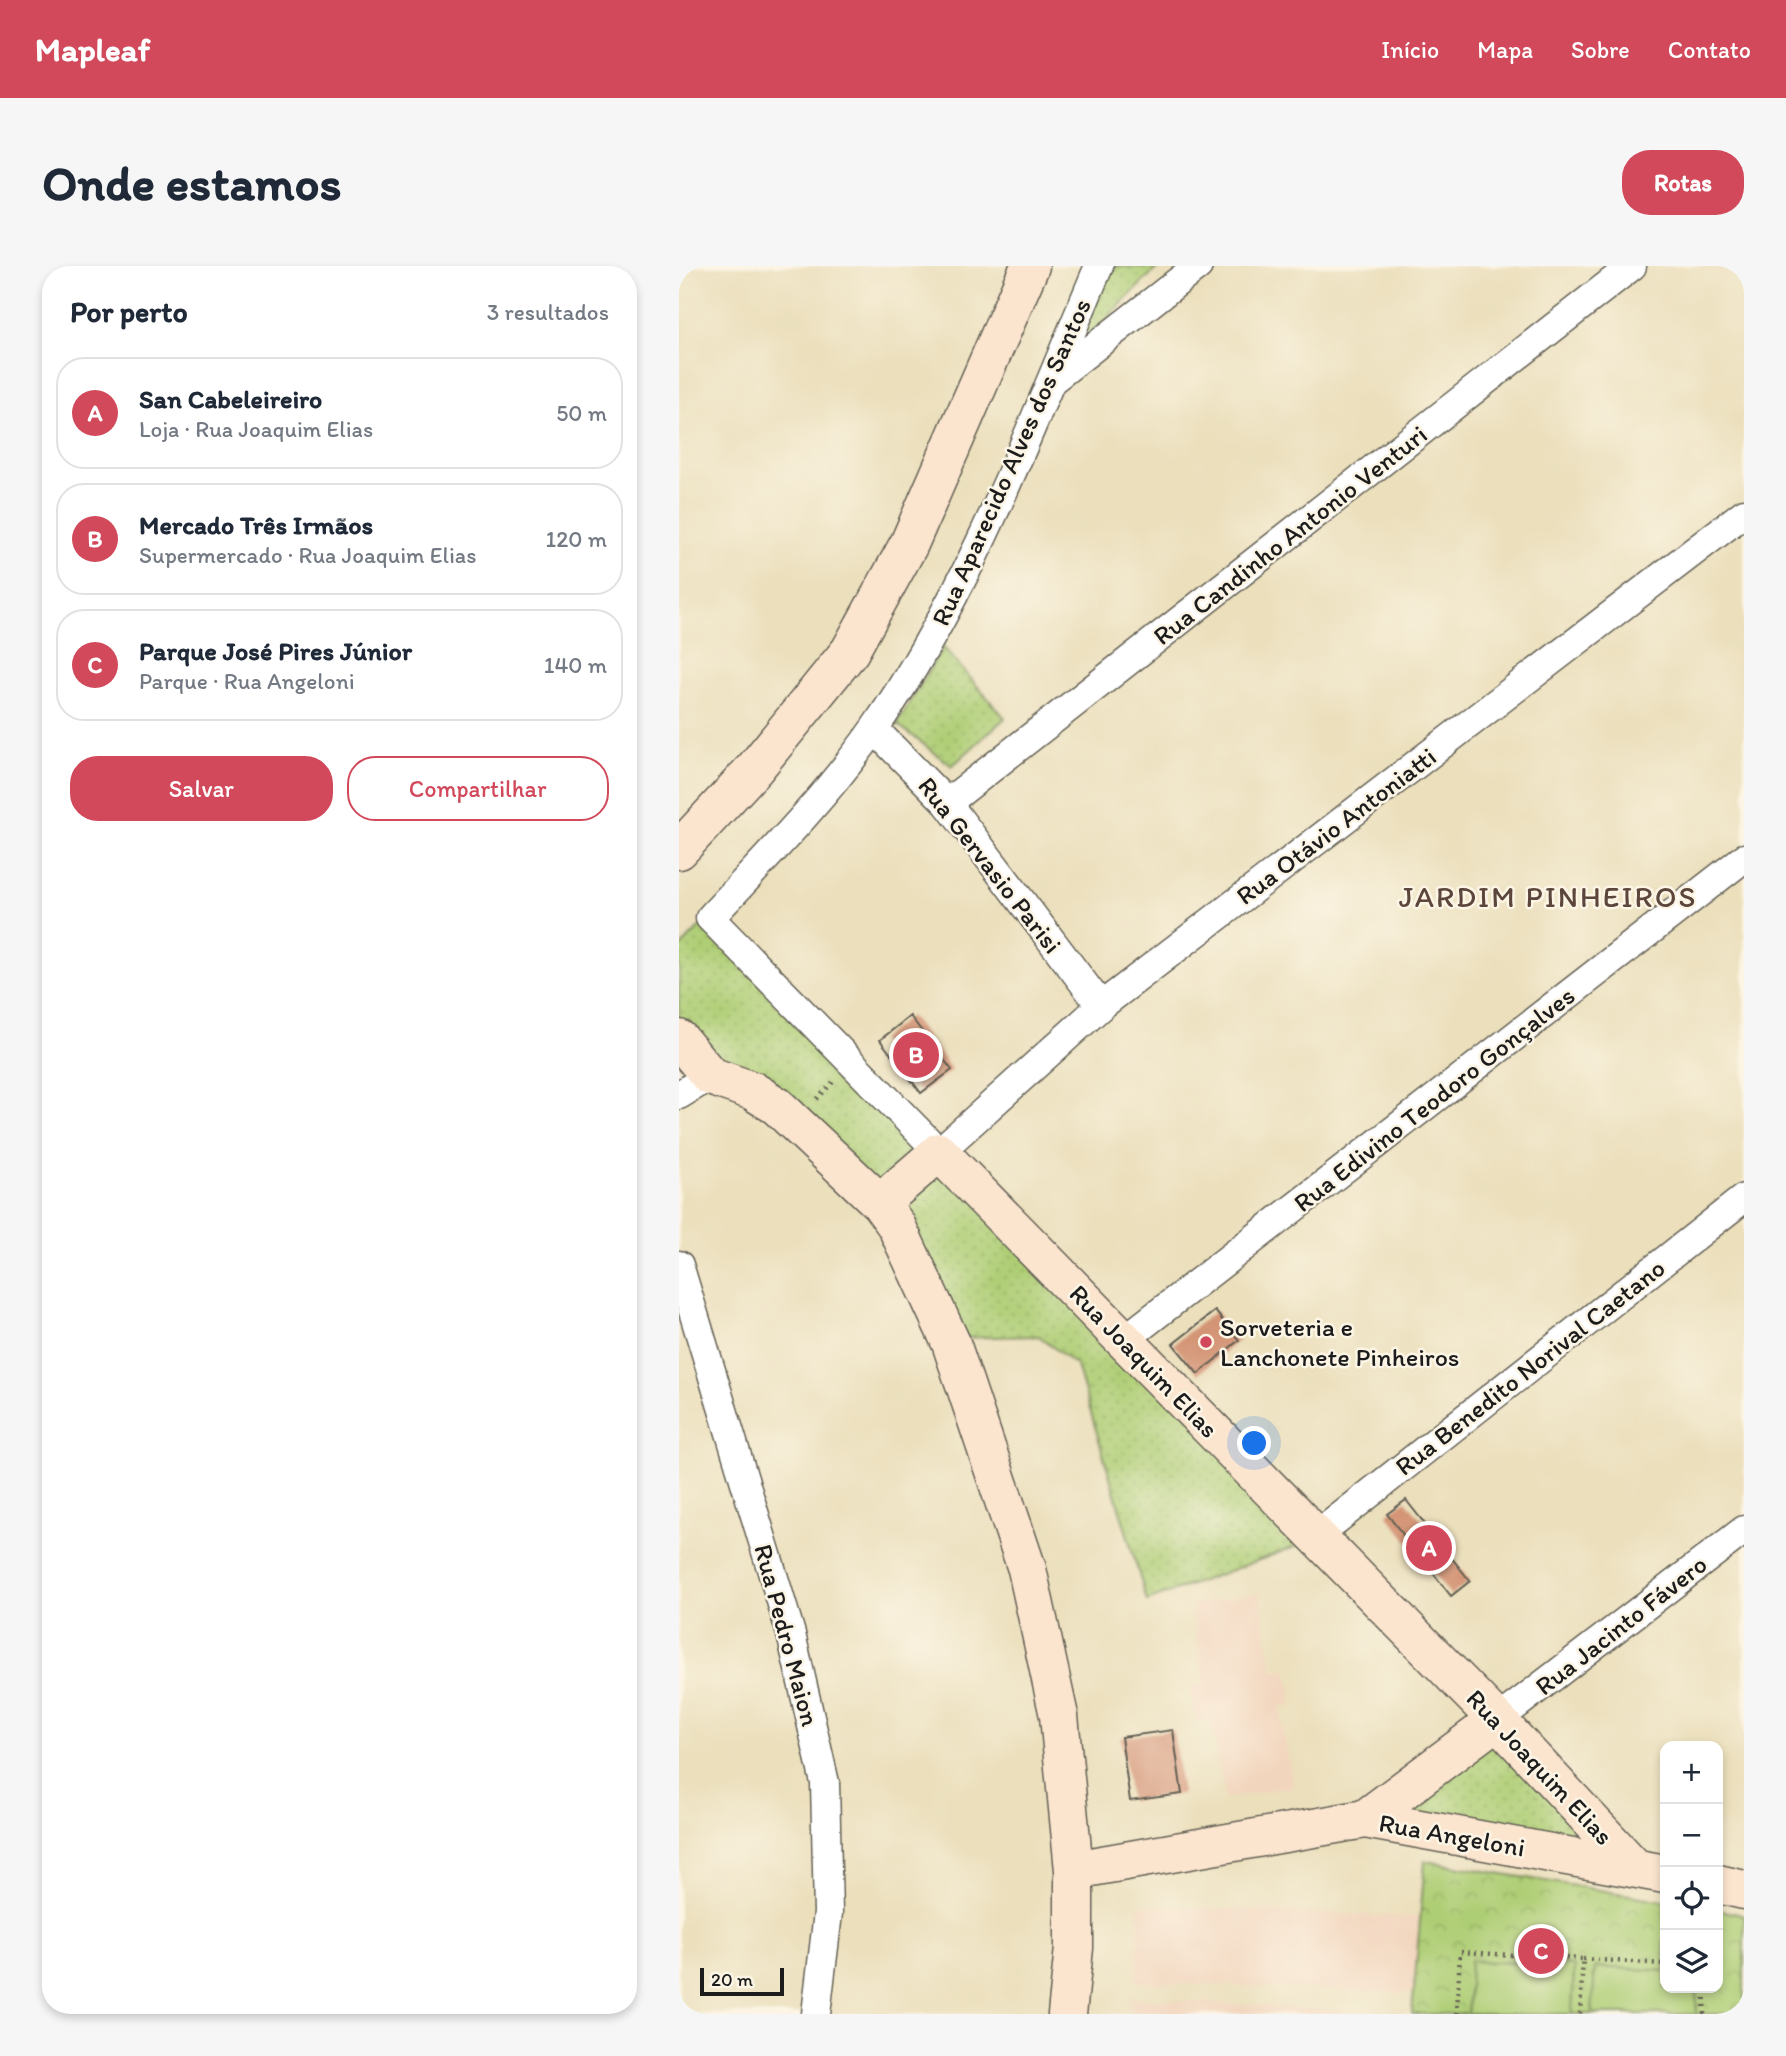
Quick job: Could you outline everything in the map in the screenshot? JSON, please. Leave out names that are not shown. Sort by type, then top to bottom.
[{"type":"street","points":[[679,850],[755,768],[850,651],[909,544],[1030,266]]},
{"type":"street","name":"Rua Aparecido Alves dos Santos","points":[[711,918],[815,805],[874,729],[944,616],[1002,495],[1099,266]]},
{"type":"street","points":[[1049,383],[1198,266]]},
{"type":"street","name":"Rua Candinho Antonio Venturi","points":[[947,803],[1632,266]]},
{"type":"street","name":"Rua Otávio Antoniatti","points":[[939,1152],[1101,1006],[1744,513]]},
{"type":"street","name":"Rua Gervasio Parisi","points":[[874,729],[947,803],[1101,1006]]},
{"type":"street","name":"Rua Edivino Teodoro Gonçalves","points":[[1124,1340],[1744,858]]},
{"type":"street","name":"Rua Joaquim Elias","points":[[711,918],[1497,1720],[1649,1870]]},
{"type":"street","points":[[679,1039],[694,1085],[753,1091],[795,1122],[870,1194],[896,1225],[951,1343],[1027,1569],[1059,1716],[1074,1870],[1074,1948],[1067,2014]]},
{"type":"street","points":[[870,1194],[939,1152]]},
{"type":"street","name":"Rua Benedito Norival Caetano","points":[[1316,1536],[1744,1198]]},
{"type":"street","name":"Rua Pedro Maion","points":[[679,1265],[791,1633],[825,1783],[828,1913],[816,2014]]},
{"type":"street","name":"Rua Jacinto Fávero","points":[[1497,1720],[1744,1530]]},
{"type":"street","points":[[1365,1819],[1497,1720]]},
{"type":"street","name":"Rua Angeloni","points":[[1074,1870],[1365,1819],[1649,1870]]},
{"type":"street","points":[[1723,1885],[1744,1890]]},
{"type":"path","points":[[795,1122],[852,1064]]},
{"type":"path","points":[[1457,2014],[1460,1952],[1660,1964]]},
{"type":"path","points":[[1580,2014],[1583,1959]]},
{"type":"path","points":[[1704,2014],[1706,1993]]},
{"type":"shaded area","points":[[1259,1593],[1273,1671],[1287,1669],[1293,1704],[1279,1707],[1293,1786],[1225,1798],[1211,1719],[1197,1721],[1190,1686],[1205,1683],[1191,1605]]},
{"type":"shaded area","points":[[1139,1906],[1418,1917],[1415,1993],[1136,1982]]},
{"type":"shaded area","points":[[1130,1998],[1400,2014],[1130,2014]]},
{"type":"green space","points":[[1112,266],[1158,267],[1077,348]]},
{"type":"green space","points":[[943,647],[1005,718],[952,766],[897,724]]},
{"type":"green space","points":[[703,924],[929,1152],[880,1192],[715,1070],[679,1024],[679,949]]},
{"type":"green space","points":[[938,1162],[1311,1541],[1147,1601],[1077,1366],[1039,1336],[956,1338],[887,1204]]},
{"type":"green space","points":[[1496,1731],[1612,1856],[1383,1815]]},
{"type":"green space","points":[[1425,1861],[1660,1900],[1660,1993],[1723,1993],[1723,1911],[1744,1915],[1744,2014],[1412,2014]]},
{"type":"green space","points":[[1470,1961],[1574,1966],[1572,2014],[1468,2014]]},
{"type":"green space","points":[[1595,1967],[1660,1971],[1660,1993],[1697,1993],[1696,2014],[1592,2014]]},
{"type":"building","points":[[910,1016],[952,1070],[921,1093],[880,1040]]},
{"type":"building","name":"Sorveteria e Lanchonete Pinheiros","points":[[1215,1311],[1239,1340],[1198,1374],[1173,1344]]},
{"type":"building","points":[[1406,1500],[1470,1581],[1451,1596],[1387,1514]]},
{"type":"building","points":[[1173,1730],[1182,1794],[1130,1801],[1121,1737]]},
{"type":"place","name":"Mercado Três Irmãos","points":[[916,1055]]},
{"type":"place","name":"Sorveteria e Lanchonete Pinheiros","points":[[1206,1342]]},
{"type":"place","name":"San Cabeleireiro","points":[[1429,1548]]},
{"type":"place","name":"Parque José Pires Júnior","points":[[1541,1951]]},
{"type":"district","name":"JARDIM PINHEIROS","points":[[1548,896]]}]
